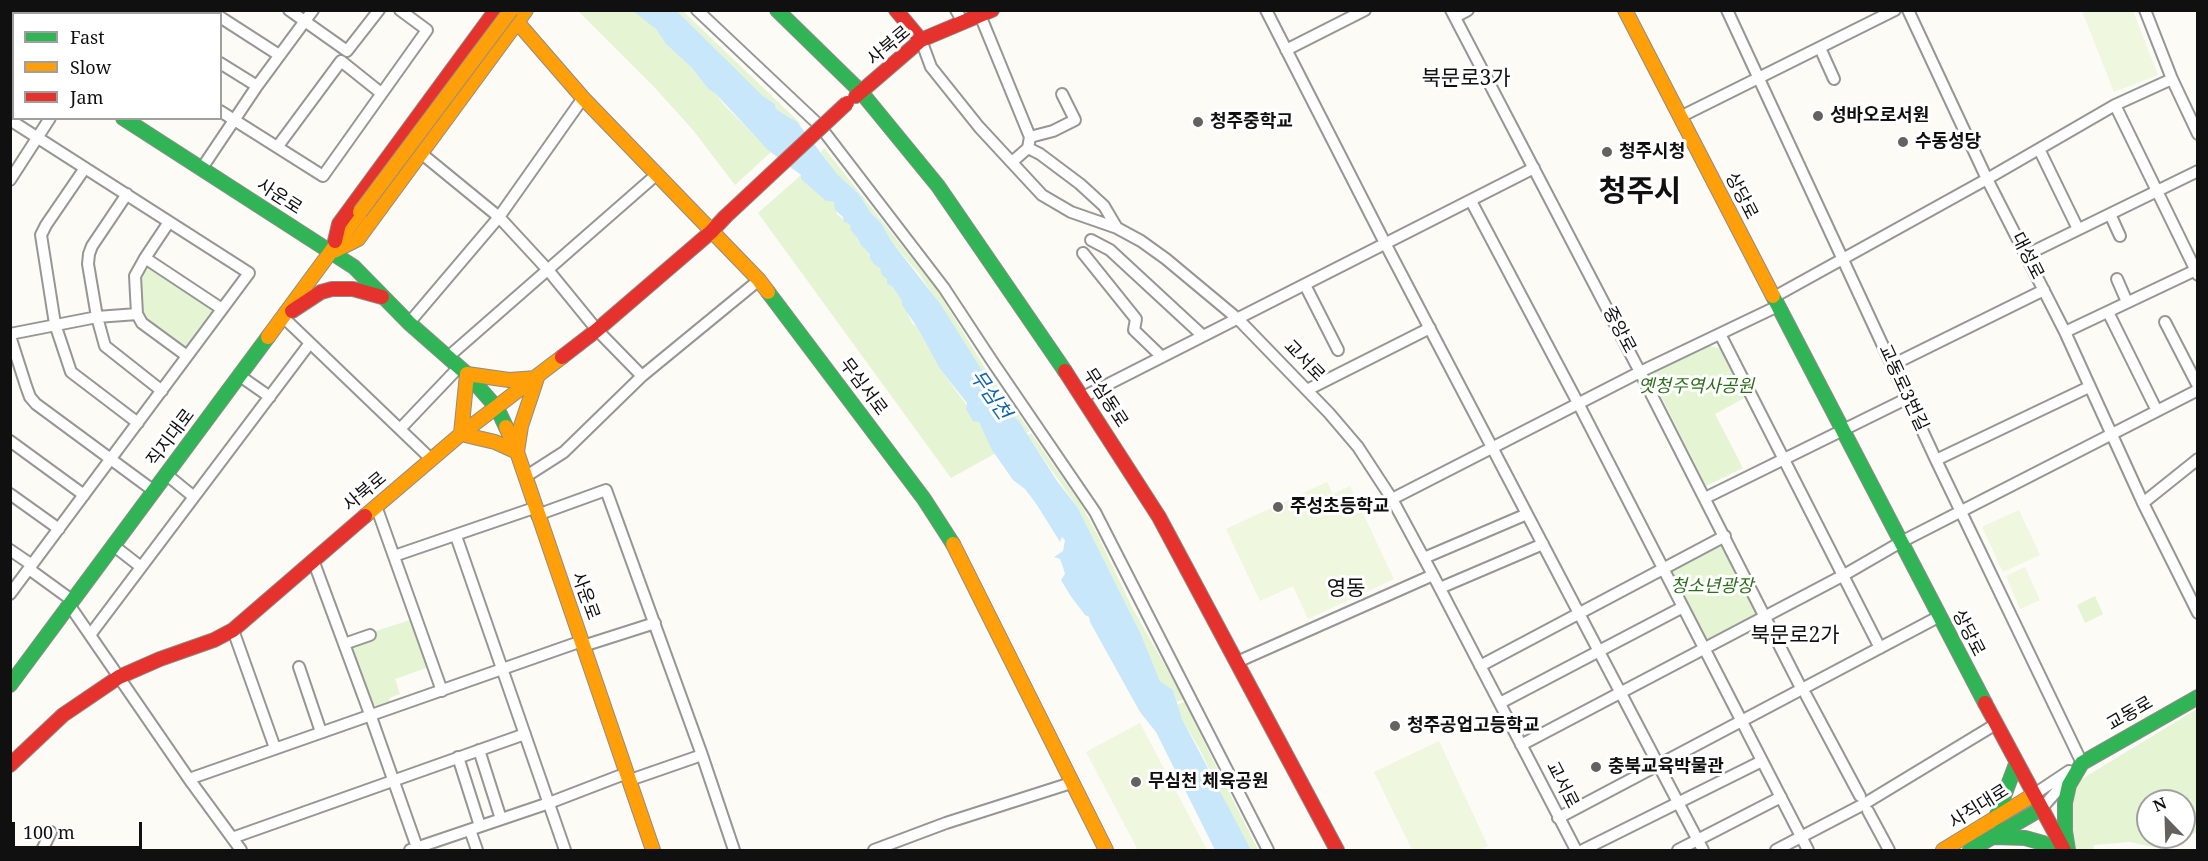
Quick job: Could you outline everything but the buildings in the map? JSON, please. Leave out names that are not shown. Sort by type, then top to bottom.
[{"type":"street","points":[[289,10],[347,51],[379,10]]},
{"type":"street","points":[[202,168],[256,86],[313,10]]},
{"type":"street","points":[[222,112],[323,176],[427,30],[400,10]]},
{"type":"street","points":[[332,252],[339,224],[497,10]]},
{"type":"street","name":"무심서로","points":[[497,10],[519,15],[583,98],[759,280],[924,499],[959,553],[1106,850]]},
{"type":"street","points":[[697,10],[819,125],[944,288],[1095,512],[1268,850]]},
{"type":"street","name":"무심동로","points":[[777,10],[861,92],[938,186],[1083,397],[1159,517],[1337,850]]},
{"type":"street","name":"교서로","points":[[896,10],[921,40],[931,67],[979,126],[1042,195],[1071,212],[1117,228],[1149,247],[1238,319],[1358,447],[1392,499],[1424,558],[1576,850]]},
{"type":"street","points":[[1266,10],[1386,245],[1703,850]]},
{"type":"street","points":[[1286,50],[1365,10]]},
{"type":"street","points":[[1453,14],[1468,10]]},
{"type":"street","name":"상당로","points":[[1625,10],[2016,764],[2066,850]]},
{"type":"street","name":"교동로3번길","points":[[1727,10],[1936,460],[2082,763]]},
{"type":"street","points":[[1680,117],[1895,10]]},
{"type":"street","name":"대성로","points":[[1908,10],[1988,179],[2065,332],[2143,503],[2198,613]]},
{"type":"street","points":[[2145,10],[2172,79],[2198,134]]},
{"type":"street","points":[[986,13],[1029,142]]},
{"type":"street","name":"사북로","points":[[10,765],[63,715],[119,677],[160,659],[214,640],[233,630],[461,434],[597,330],[711,232],[847,103],[921,40],[960,16],[986,13]]},
{"type":"street","name":"중앙로","points":[[1453,14],[1725,536],[1799,684]]},
{"type":"street","points":[[332,252],[358,238],[422,154],[519,15]]},
{"type":"street","name":"직지대로","points":[[10,685],[360,212],[519,15]]},
{"type":"street","points":[[222,18],[279,55]]},
{"type":"street","points":[[1820,48],[1834,79]]},
{"type":"street","points":[[278,146],[341,61],[381,93]]},
{"type":"street","points":[[222,64],[256,86]]},
{"type":"street","points":[[1392,499],[1578,403],[1720,334],[1843,260],[2115,105],[2172,79]]},
{"type":"street","points":[[1012,162],[1029,142],[1075,120],[1062,94]]},
{"type":"street","points":[[409,323],[499,217],[583,98]]},
{"type":"street","points":[[2065,332],[2197,272],[2115,105]]},
{"type":"street","points":[[10,120],[249,273],[10,594]]},
{"type":"street","points":[[10,180],[49,120]]},
{"type":"street","name":"사운로","points":[[126,120],[354,267],[409,323],[463,371],[496,408],[517,452],[653,850]]},
{"type":"street","name":"교서로","points":[[1029,142],[1040,154],[1080,184],[1104,206],[1117,228]]},
{"type":"street","points":[[2039,149],[2078,229]]},
{"type":"street","points":[[422,154],[499,217],[548,270],[597,330],[642,376]]},
{"type":"street","points":[[85,168],[41,235],[55,324],[71,372],[138,423]]},
{"type":"street","points":[[1083,397],[1534,168]]},
{"type":"street","points":[[2026,255],[2198,171]]},
{"type":"street","points":[[448,357],[656,175]]},
{"type":"street","points":[[127,194],[89,254],[88,264],[97,317],[105,346],[162,391]]},
{"type":"street","points":[[1471,201],[1578,403],[1808,850]]},
{"type":"street","points":[[2110,214],[2120,236]]},
{"type":"street","points":[[170,222],[135,276],[137,314],[142,323],[187,356]]},
{"type":"street","points":[[1091,240],[1110,250],[1203,336]]},
{"type":"street","points":[[1083,253],[1136,319],[1134,330],[1162,357]]},
{"type":"street","points":[[145,258],[222,309]]},
{"type":"street","points":[[2117,279],[2127,302]]},
{"type":"street","points":[[525,477],[564,452],[642,376],[759,280]]},
{"type":"street","points":[[1305,285],[1338,350]]},
{"type":"street","points":[[386,298],[354,289],[332,289],[321,292],[283,317],[431,459]]},
{"type":"street","points":[[1892,365],[2044,290]]},
{"type":"street","points":[[2108,312],[2157,411]]},
{"type":"street","points":[[137,314],[97,317],[10,335],[30,397],[36,404],[154,491]]},
{"type":"street","points":[[1521,745],[1844,575],[1901,542],[2198,388],[2165,322]]},
{"type":"street","points":[[1307,390],[1430,328]]},
{"type":"street","points":[[1720,334],[1880,648]]},
{"type":"street","points":[[90,635],[310,343]]},
{"type":"street","points":[[400,429],[463,371]]},
{"type":"street","points":[[463,371],[509,380],[537,378],[521,426],[517,452],[495,442],[461,434],[463,371]]},
{"type":"street","points":[[240,376],[270,397]]},
{"type":"street","points":[[1936,460],[2089,387]]},
{"type":"street","points":[[1705,498],[1908,398]]},
{"type":"street","points":[[10,441],[84,495]]},
{"type":"street","points":[[2143,503],[2198,459]]},
{"type":"street","points":[[166,474],[194,497]]},
{"type":"street","points":[[394,556],[606,490],[734,850]]},
{"type":"street","points":[[10,494],[59,529]]},
{"type":"street","points":[[376,506],[442,691]]},
{"type":"street","points":[[1424,558],[1527,514]]},
{"type":"street","points":[[456,536],[565,850]]},
{"type":"street","points":[[1480,666],[1662,567],[1725,536]]},
{"type":"street","points":[[1440,588],[1543,544]]},
{"type":"street","points":[[114,546],[141,567]]},
{"type":"street","points":[[10,550],[71,603],[90,635],[189,779],[241,850]]},
{"type":"street","points":[[313,560],[370,714],[415,850],[549,802],[702,755]]},
{"type":"street","points":[[1237,662],[1433,575]]},
{"type":"street","points":[[1500,703],[1683,607]]},
{"type":"street","points":[[1558,818],[1940,616]]},
{"type":"street","points":[[189,779],[504,669],[655,623]]},
{"type":"street","points":[[233,630],[275,748]]},
{"type":"street","points":[[344,644],[370,635]]},
{"type":"street","points":[[298,667],[321,732]]},
{"type":"street","points":[[1806,696],[1889,850]]},
{"type":"street","name":"교동로","points":[[2033,795],[2082,763],[2198,697]]},
{"type":"street","points":[[1776,850],[1864,804],[1996,724]]},
{"type":"street","points":[[232,838],[525,734]]},
{"type":"street","points":[[479,750],[501,819]]},
{"type":"street","points":[[458,757],[475,828],[477,850]]},
{"type":"street","points":[[1583,850],[1762,761]]},
{"type":"street","points":[[2066,850],[2065,803],[2069,785],[2082,763]]},
{"type":"street","name":"교동로","points":[[2041,809],[2082,763]]},
{"type":"street","points":[[1995,820],[2016,764]]},
{"type":"street","points":[[874,850],[946,823],[1071,783]]},
{"type":"street","name":"사직대로","points":[[1943,850],[2033,795]]},
{"type":"street","points":[[1678,850],[1780,797]]},
{"type":"street","name":"사직대로","points":[[1970,850],[2041,809]]},
{"type":"street","points":[[42,850],[51,832]]},
{"type":"street","points":[[1992,837],[2025,838],[2043,843],[2056,850]]},
{"type":"green space","points":[[578,11],[633,11],[640,14],[656,29],[666,44],[692,68],[709,90],[715,93],[771,152],[735,185],[693,130],[655,88]]},
{"type":"green space","points":[[677,11],[683,11],[801,124],[799,125],[776,109],[775,104],[763,96]]},
{"type":"green space","points":[[2082,11],[2133,11],[2158,75],[2114,92]]},
{"type":"green space","points":[[824,148],[937,290],[987,371],[1030,431],[1027,433],[994,394],[993,388],[920,275],[892,242],[859,194],[838,175],[821,152]]},
{"type":"green space","points":[[801,175],[802,179],[826,201],[834,202],[837,214],[851,226],[860,244],[880,268],[902,301],[912,323],[917,327],[940,369],[979,422],[996,453],[951,478],[758,213]]},
{"type":"green space","points":[[151,264],[214,306],[214,314],[192,344],[184,347],[145,318],[142,313],[141,275],[145,267]]},
{"type":"green space","name":"옛청주역사공원","points":[[1706,345],[1721,349],[1746,397],[1715,414],[1743,468],[1706,486],[1653,380],[1655,369]]},
{"type":"green space","points":[[1031,433],[1080,503],[1133,609],[1184,699],[1177,702],[1173,690],[1160,681],[1140,632],[1078,508],[1028,435]]},
{"type":"green space","points":[[1327,482],[1333,494],[1350,486],[1394,579],[1308,619],[1293,586],[1260,601],[1226,529]]},
{"type":"green space","points":[[2019,510],[2040,555],[2003,572],[1982,527]]},
{"type":"green space","name":"청소년광장","points":[[1718,542],[1727,543],[1759,606],[1758,617],[1706,646],[1665,568]]},
{"type":"green space","points":[[2025,567],[2040,600],[2020,609],[2006,576]]},
{"type":"green space","points":[[2095,596],[2103,614],[2085,623],[2077,605]]},
{"type":"green space","points":[[413,619],[429,667],[395,679],[400,694],[389,698],[390,703],[378,707],[370,702],[349,645],[373,632]]},
{"type":"green space","points":[[1185,701],[1258,850],[1251,850],[1238,828],[1199,748],[1182,719],[1177,705]]},
{"type":"green space","points":[[2197,709],[2197,832],[2196,789],[2136,789],[2136,843],[2094,845],[2093,850],[2072,850],[2067,829],[2075,783]]},
{"type":"green space","name":"무심천 체육공원","points":[[1140,723],[1207,850],[1138,850],[1086,752]]},
{"type":"green space","points":[[1439,741],[1488,846],[1478,850],[1412,850],[1374,772]]},
{"type":"water","name":"무심천","points":[[633,11],[677,11],[763,96],[775,104],[776,109],[797,122],[838,175],[859,194],[871,213],[881,223],[892,242],[941,305],[993,388],[994,394],[1005,409],[1019,421],[1057,481],[1078,508],[1140,632],[1160,681],[1173,690],[1182,719],[1251,850],[1215,850],[1156,732],[1140,712],[1089,617],[1085,615],[1061,580],[1065,574],[1063,567],[1060,559],[1054,557],[1063,551],[1065,540],[1062,537],[1060,542],[1037,505],[1025,489],[1013,480],[992,450],[979,422],[973,421],[966,409],[967,403],[940,369],[902,305],[902,301],[892,286],[887,284],[887,279],[882,275],[880,268],[870,259],[870,255],[850,229],[851,226],[844,223],[843,217],[835,210],[834,202],[826,201],[801,179],[801,175],[768,150],[715,93],[709,90],[692,68],[666,44],[656,29]]},
{"type":"traffic: fast","points":[[777,10],[861,92],[938,186],[1065,371]]},
{"type":"traffic: fast","points":[[126,120],[354,267],[409,323],[467,374],[497,408],[506,427]]},
{"type":"traffic: fast","points":[[768,292],[924,499],[953,544]]},
{"type":"traffic: fast","points":[[1773,296],[1985,703]]},
{"type":"traffic: fast","points":[[10,685],[268,337]]},
{"type":"traffic: fast","points":[[2068,850],[2065,803],[2069,785],[2082,763],[2198,697]]},
{"type":"traffic: fast","points":[[1995,820],[2016,764]]},
{"type":"traffic: fast","points":[[1970,850],[2041,809]]},
{"type":"traffic: fast","points":[[1994,837],[2025,838],[2043,843],[2056,850]]},
{"type":"traffic: slow","points":[[499,10],[518,23],[583,98],[768,292]]},
{"type":"traffic: slow","points":[[360,212],[511,10]]},
{"type":"traffic: slow","points":[[334,251],[358,239],[526,10]]},
{"type":"traffic: slow","points":[[1625,10],[1773,296]]},
{"type":"traffic: slow","points":[[268,337],[360,212]]},
{"type":"traffic: slow","points":[[365,516],[461,434],[562,357]]},
{"type":"traffic: slow","points":[[467,374],[509,380],[537,378],[521,426],[517,452],[495,442],[461,434],[467,374]]},
{"type":"traffic: slow","points":[[506,427],[517,452],[653,850]]},
{"type":"traffic: slow","points":[[953,544],[1106,850]]},
{"type":"traffic: slow","points":[[1943,850],[2033,795]]},
{"type":"traffic: jam","points":[[335,241],[339,224],[496,10]]},
{"type":"traffic: jam","points":[[896,10],[921,40]]},
{"type":"traffic: jam","points":[[856,96],[921,40],[992,10]]},
{"type":"traffic: jam","points":[[725,217],[847,103]]},
{"type":"traffic: jam","points":[[562,357],[597,330],[711,232],[725,217]]},
{"type":"traffic: jam","points":[[292,311],[321,292],[332,289],[353,289],[382,297]]},
{"type":"traffic: jam","points":[[1065,371],[1159,517],[1337,850]]},
{"type":"traffic: jam","points":[[10,765],[63,715],[119,677],[160,659],[214,640],[233,630],[365,516]]},
{"type":"traffic: jam","points":[[1985,703],[2064,850]]},
{"type":"place","name":"성바오로서원","points":[[1818,116]]},
{"type":"place","name":"청주중학교","points":[[1198,122]]},
{"type":"place","name":"수동성당","points":[[1903,142]]},
{"type":"place","name":"청주시청","points":[[1607,152]]},
{"type":"place","name":"주성초등학교","points":[[1278,507]]},
{"type":"place","name":"청주공업고등학교","points":[[1395,726]]},
{"type":"place","name":"충북교육박물관","points":[[1596,767]]},
{"type":"place","name":"무심천 체육공원","points":[[1136,782]]},
{"type":"district","name":"북문로3가","points":[[1466,79]]},
{"type":"district","name":"청주시","points":[[1640,192]]},
{"type":"district","name":"영동","points":[[1346,589]]},
{"type":"district","name":"북문로2가","points":[[1795,636]]}]
